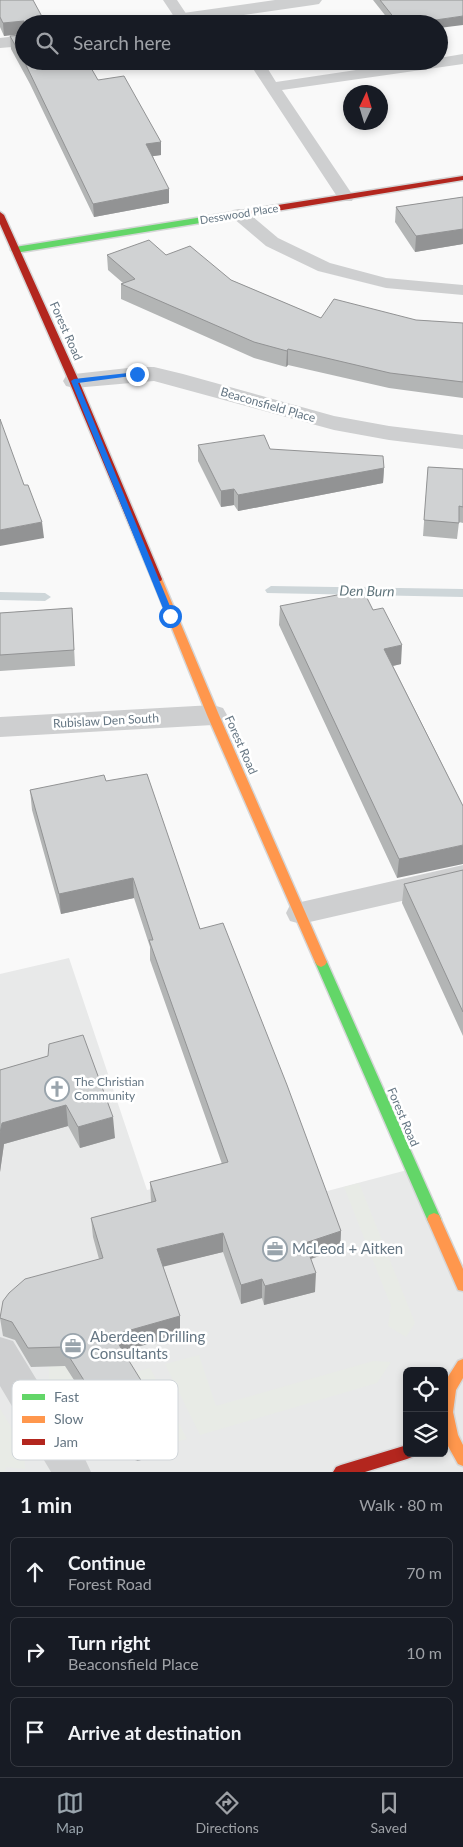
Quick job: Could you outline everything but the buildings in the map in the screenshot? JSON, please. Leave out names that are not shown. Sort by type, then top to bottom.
[{"type":"street","points":[[241,15],[313,0]]},
{"type":"street","points":[[0,43],[15,41]]},
{"type":"street","name":"Desswood Place","points":[[15,250],[463,178]]},
{"type":"street","name":"Forest Road","points":[[0,215],[74,381],[213,715],[301,913],[426,1205],[463,1285]]},
{"type":"street","name":"Beaconsfield Place","points":[[74,381],[154,374],[259,401],[316,419],[382,432],[463,442]]},
{"type":"street","name":"Rubislaw Den South","points":[[0,726],[213,715]]},
{"type":"street","points":[[301,913],[463,876]]},
{"type":"street","points":[[0,1353],[16,1380]]},
{"type":"street","points":[[445,1412],[445,1403],[452,1381],[463,1366]]},
{"type":"street","points":[[448,1440],[463,1459]]},
{"type":"street","points":[[341,1472],[403,1453]]},
{"type":"street","points":[[65,1460],[72,1472]]},
{"type":"lane","points":[[170,0],[180,15]]},
{"type":"lane","points":[[448,62],[463,60]]},
{"type":"lane","points":[[261,70],[346,197]]},
{"type":"lane","points":[[271,87],[392,70]]},
{"type":"lane","points":[[239,214],[272,242],[324,266],[386,282],[463,290]]},
{"type":"shaded area","points":[[69,958],[147,1190],[200,1178],[213,1221],[411,1169],[463,1284],[463,1472],[0,1472],[0,974]]},
{"type":"shaded area","points":[[359,1183],[415,1323],[406,1337],[388,1326],[391,1306],[344,1187]]},
{"type":"shaded area","points":[[199,1355],[216,1406],[373,1361],[391,1362],[377,1383],[200,1435],[178,1390],[178,1380],[173,1380],[165,1364]]},
{"type":"shaded area","points":[[64,1359],[66,1367],[74,1380],[49,1380],[49,1367]]},
{"type":"shaded area","points":[[150,1368],[156,1380],[131,1380],[127,1374]]},
{"type":"shaded area","points":[[0,1409],[12,1428],[12,1460],[25,1460],[25,1469],[6,1467],[5,1472],[0,1472]]},
{"type":"shaded area","points":[[178,1422],[187,1439],[178,1442]]},
{"type":"waterway","name":"Den Burn","points":[[271,590],[463,593]]},
{"type":"waterway","name":"Den Burn","points":[[0,596],[45,597]]},
{"type":"traffic: fast","points":[[15,250],[253,212]]},
{"type":"traffic: fast","points":[[321,962],[434,1219]]},
{"type":"traffic: slow","points":[[157,579],[213,715],[321,962]]},
{"type":"traffic: slow","points":[[434,1219],[463,1285]]},
{"type":"traffic: slow","points":[[463,1366],[449,1389],[445,1412],[450,1436],[463,1459]]},
{"type":"traffic: jam","points":[[253,212],[463,178]]},
{"type":"traffic: jam","points":[[0,215],[74,381],[157,579]]},
{"type":"traffic: jam","points":[[341,1472],[403,1453]]},
{"type":"place","name":"The Christian Community","points":[[57,1089]]},
{"type":"place","name":"McLeod + Aitken","points":[[275,1249]]},
{"type":"place","name":"Aberdeen Drilling Consultants","points":[[73,1346]]},
{"type":"route","points":[[137,374],[74,381],[170,616]]}]
